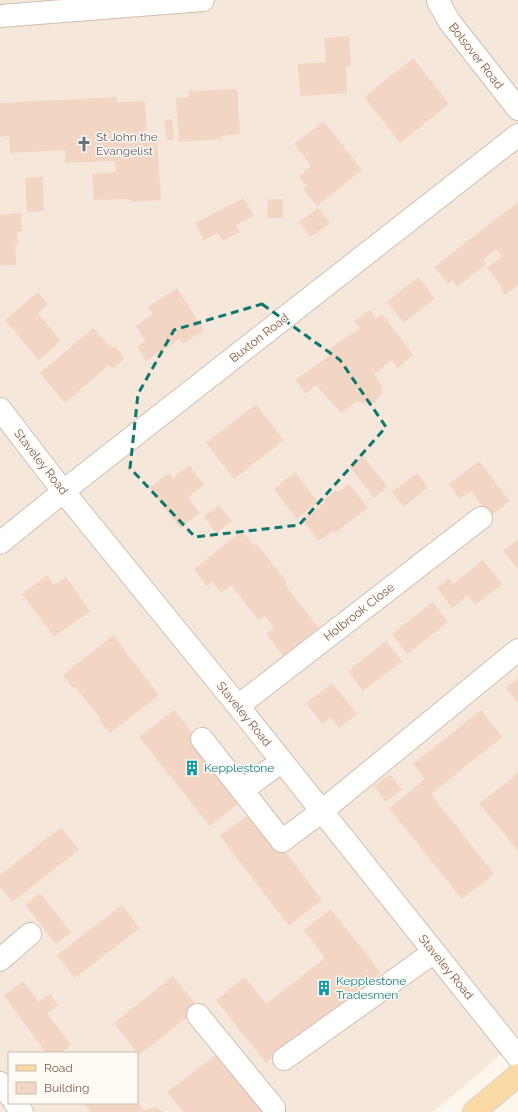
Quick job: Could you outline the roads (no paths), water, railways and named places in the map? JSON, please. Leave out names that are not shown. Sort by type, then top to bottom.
[{"type":"main road","points":[[474,1112],[518,1075]]},
{"type":"street","points":[[0,16],[203,0]]},
{"type":"street","name":"Bolsover Road","points":[[438,0],[449,21],[518,109]]},
{"type":"street","name":"Buxton Road","points":[[0,542],[518,135]]},
{"type":"street","name":"Staveley Road","points":[[0,409],[63,491],[238,706],[518,1057]]},
{"type":"street","name":"Holbrook Close","points":[[238,706],[481,518]]},
{"type":"street","points":[[202,739],[282,841],[322,811],[518,650]]},
{"type":"street","points":[[243,790],[282,761]]},
{"type":"street","points":[[0,960],[30,934]]},
{"type":"street","points":[[284,1059],[434,952]]},
{"type":"street","points":[[198,1015],[274,1108],[274,1112]]},
{"type":"street","points":[[0,1083],[8,1094]]},
{"type":"street","points":[[16,1104],[22,1112]]},
{"type":"place","name":"St John the Evangelist","points":[[84,144]]},
{"type":"place","name":"Kepplestone","points":[[192,768]]},
{"type":"place","name":"Kepplestone Tradesmen","points":[[324,988]]}]
